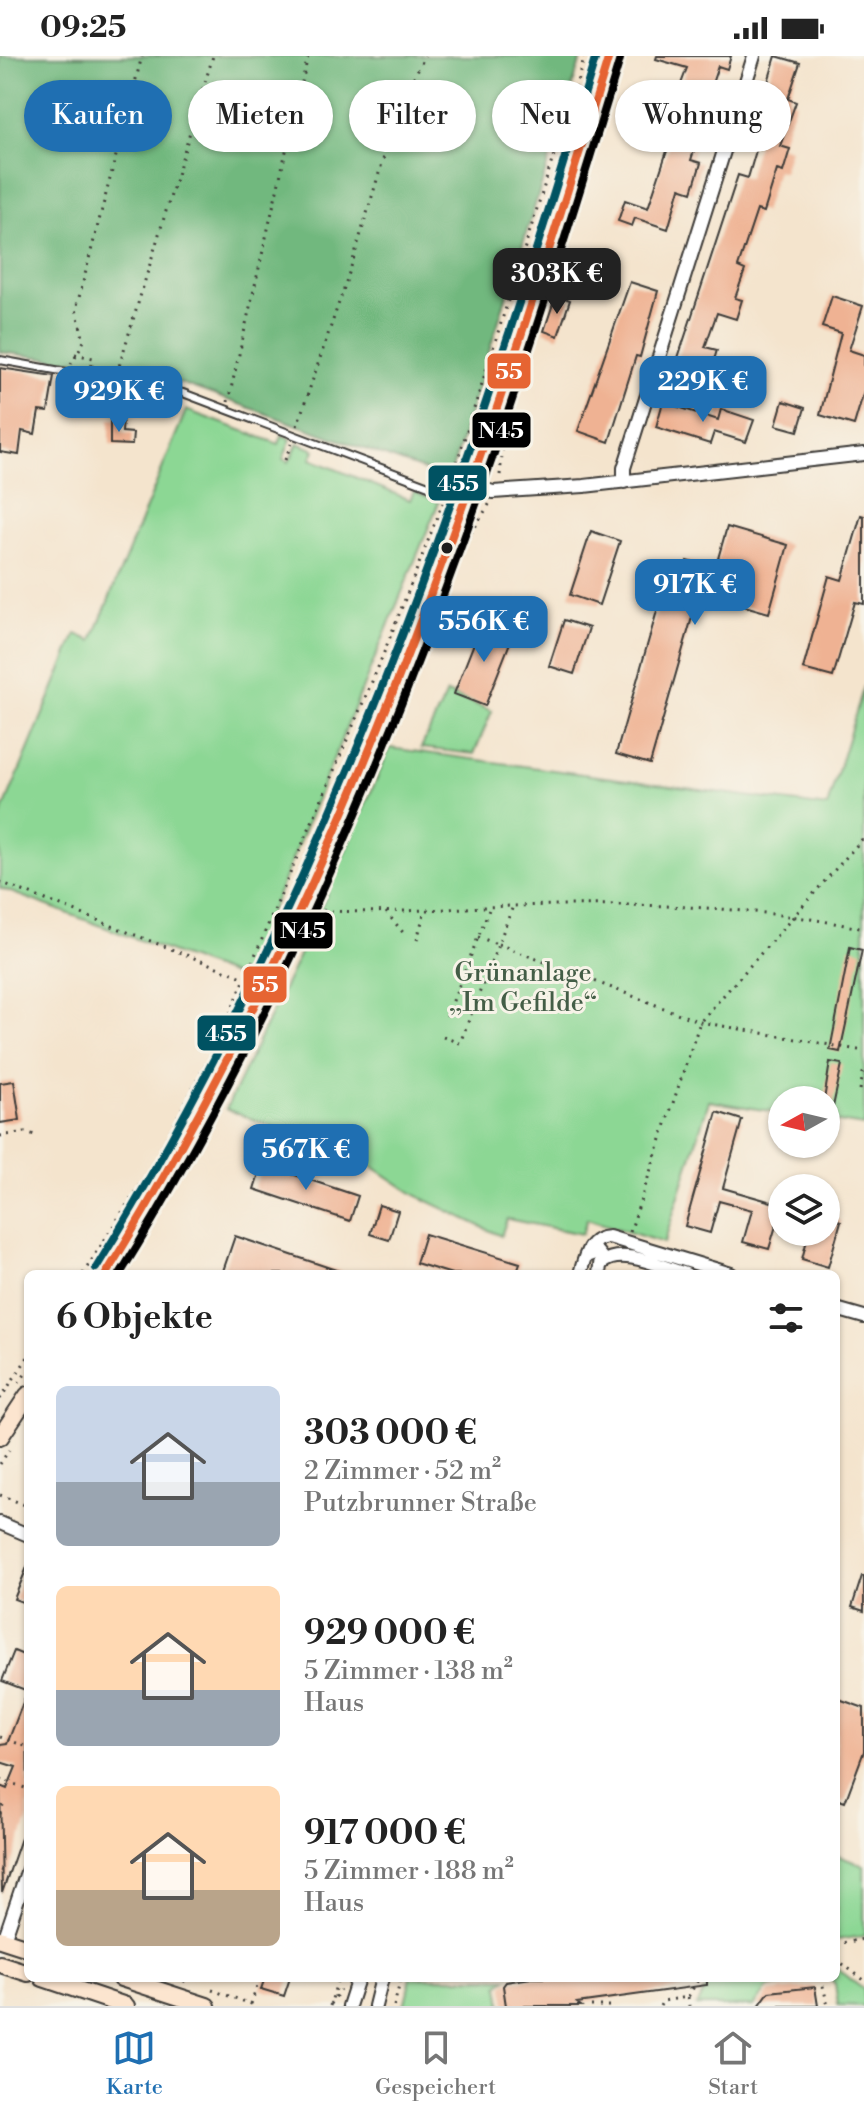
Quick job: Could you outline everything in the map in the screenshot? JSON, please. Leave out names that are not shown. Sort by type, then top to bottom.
[{"type":"main road","points":[[108,1270],[166,1177],[250,1016],[370,747],[469,493],[609,56]]},
{"type":"main road","points":[[0,1437],[24,1401]]},
{"type":"main road","points":[[2,1939],[24,1947]]},
{"type":"main road","points":[[0,1964],[24,1972]]},
{"type":"main road","points":[[55,1982],[126,2006]]},
{"type":"main road","points":[[144,1982],[207,2006]]},
{"type":"street","points":[[624,482],[624,468],[754,56]]},
{"type":"street","points":[[469,493],[624,482],[864,454]]},
{"type":"street","points":[[581,1270],[586,1256],[599,1238],[627,1242],[718,1270]]},
{"type":"street","points":[[586,1256],[597,1252],[600,1268]]},
{"type":"street","points":[[600,1268],[609,1257],[622,1256],[672,1270]]},
{"type":"street","points":[[840,1310],[864,1317]]},
{"type":"street","points":[[0,1523],[24,1533]]},
{"type":"street","points":[[2,1939],[24,1880]]},
{"type":"street","points":[[349,2006],[357,1982]]},
{"type":"street","points":[[375,2006],[381,1982]]},
{"type":"lane","points":[[0,360],[183,393],[448,494],[469,493]]},
{"type":"path","points":[[69,372],[74,353],[84,341],[76,309],[142,56]]},
{"type":"path","points":[[115,380],[213,56]]},
{"type":"path","points":[[226,409],[308,56]]},
{"type":"path","points":[[285,460],[351,267],[400,103],[425,56]]},
{"type":"path","points":[[225,1026],[367,694],[448,494],[585,56]]},
{"type":"path","points":[[74,353],[93,358],[90,375]]},
{"type":"path","points":[[492,459],[501,460]]},
{"type":"path","points":[[420,559],[428,562]]},
{"type":"path","points":[[417,565],[423,577]]},
{"type":"path","points":[[627,1242],[700,1022],[864,837]]},
{"type":"path","points":[[0,882],[242,977]]},
{"type":"path","points":[[443,1037],[460,1043],[513,906]]},
{"type":"path","points":[[315,910],[669,906],[795,916],[864,929]]},
{"type":"path","points":[[447,1016],[490,907]]},
{"type":"path","points":[[417,940],[425,910]]},
{"type":"path","points":[[386,911],[386,917],[406,936]]},
{"type":"path","points":[[497,926],[504,928]]},
{"type":"path","points":[[478,937],[700,1022],[864,1051]]},
{"type":"path","points":[[86,1270],[150,1168],[212,1051]]},
{"type":"path","points":[[141,1196],[211,1068]]},
{"type":"path","points":[[860,1090],[864,1068]]},
{"type":"path","points":[[0,1136],[25,1132],[35,1135]]},
{"type":"path","points":[[0,1399],[24,1363]]},
{"type":"path","points":[[0,1495],[24,1504]]},
{"type":"path","points":[[0,1737],[24,1746]]},
{"type":"path","points":[[0,1779],[24,1788]]},
{"type":"path","points":[[0,1814],[3,1805]]},
{"type":"path","points":[[0,1870],[10,1873]]},
{"type":"path","points":[[840,1943],[864,1939]]},
{"type":"path","points":[[840,1962],[864,1980]]},
{"type":"path","points":[[188,1982],[257,2006]]},
{"type":"path","points":[[251,2004],[259,1982]]},
{"type":"path","points":[[331,2005],[337,1982]]},
{"type":"path","points":[[394,2006],[400,1982]]},
{"type":"path","points":[[689,2006],[688,1997],[697,1982]]},
{"type":"path","points":[[822,1982],[828,2006]]},
{"type":"path","points":[[660,2006],[663,2001],[688,1997]]},
{"type":"path","points":[[591,2006],[610,2006]]},
{"type":"green space","points":[[0,56],[582,56],[574,80],[492,80],[492,152],[552,152],[449,479],[146,371],[0,352]]},
{"type":"green space","points":[[186,410],[279,444],[282,435],[291,439],[283,459],[289,462],[298,443],[315,450],[311,459],[410,500],[414,491],[439,502],[243,979],[0,888],[0,818],[76,634],[92,641]]},
{"type":"green space","name":"Grünanlage „Im Gefilde“","points":[[864,686],[864,1126],[840,1122],[840,1086],[768,1086],[768,1111],[709,1101],[664,1243],[587,1219],[582,1234],[507,1219],[501,1236],[415,1195],[364,1161],[226,1109],[311,930],[390,748],[827,807]]},
{"type":"green space","points":[[447,693],[492,711],[474,754],[421,748]]},
{"type":"green space","points":[[840,1857],[864,1866],[864,1936],[840,1939]]},
{"type":"green space","points":[[840,1970],[864,1990],[864,2006],[838,2005],[833,1982],[840,1982]]},
{"type":"green space","points":[[410,1982],[503,1982],[499,1985],[502,2006],[404,2006]]},
{"type":"green space","points":[[709,1982],[791,1982],[768,1988],[754,2006],[696,2006]]},
{"type":"building","points":[[657,56],[731,56],[727,69],[718,66],[713,80],[682,80],[687,68],[656,59]]},
{"type":"building","points":[[776,56],[800,63],[791,90],[791,80],[769,80]]},
{"type":"building","points":[[667,152],[694,152],[691,160],[701,163],[692,192],[680,188],[668,229],[635,218],[632,226],[618,221],[625,200],[648,208]]},
{"type":"building","points":[[756,152],[789,152],[783,172],[777,170],[764,212],[757,210],[738,267],[745,270],[735,298],[742,300],[736,319],[717,313],[705,347],[717,350],[709,377],[675,367],[738,175],[748,178]]},
{"type":"building","points":[[630,282],[658,291],[640,357],[636,356],[609,442],[578,431]]},
{"type":"building","points":[[556,295],[570,300],[558,336],[544,331]]},
{"type":"building","points":[[832,296],[863,306],[849,350],[864,355],[864,391],[854,425],[820,415],[841,333],[822,327]]},
{"type":"building","points":[[0,368],[54,376],[48,412],[39,411],[35,434],[22,431],[19,455],[0,452]]},
{"type":"building","points":[[783,401],[805,408],[798,431],[776,425]]},
{"type":"building","points":[[663,402],[718,420],[721,409],[754,420],[746,442],[714,432],[710,444],[656,427]]},
{"type":"building","points":[[110,419],[123,419],[122,432],[133,433],[132,445],[110,444]]},
{"type":"building","points":[[861,515],[864,516],[864,604],[855,602],[833,677],[803,669],[829,576],[842,580]]},
{"type":"building","points":[[727,527],[788,545],[769,613],[699,593],[650,764],[616,754],[665,583],[680,587],[687,561],[715,569]]},
{"type":"building","points":[[591,531],[620,541],[599,605],[570,595]]},
{"type":"building","points":[[564,620],[589,628],[574,674],[549,666]]},
{"type":"building","points":[[482,623],[513,635],[485,706],[454,694]]},
{"type":"building","points":[[850,947],[862,950],[840,1052],[830,1050]]},
{"type":"building","points":[[830,1062],[842,1064],[837,1086],[826,1086]]},
{"type":"building","points":[[14,1081],[20,1120],[0,1123],[0,1083]]},
{"type":"building","points":[[717,1112],[742,1120],[723,1188],[768,1201],[769,1249],[743,1242],[752,1210],[719,1201],[710,1233],[685,1226]]},
{"type":"building","points":[[262,1164],[358,1196],[350,1221],[254,1189]]},
{"type":"building","points":[[379,1205],[398,1211],[389,1240],[370,1234]]},
{"type":"building","points":[[425,1234],[520,1263],[517,1270],[439,1270],[416,1263]]},
{"type":"building","points":[[235,1236],[336,1270],[223,1270]]},
{"type":"building","points":[[805,1246],[834,1246],[828,1267],[802,1259]]},
{"type":"building","points":[[24,1575],[24,1603],[14,1599]]},
{"type":"building","points":[[864,1576],[864,1611],[852,1607]]},
{"type":"building","points":[[14,1651],[24,1655],[24,1689],[2,1681]]},
{"type":"building","points":[[840,1699],[864,1708],[864,1751],[845,1802],[840,1800]]},
{"type":"building","points":[[24,1700],[24,1830],[2,1893],[0,1786],[7,1789],[16,1767],[0,1762],[0,1745],[7,1744]]},
{"type":"building","points":[[264,1982],[289,1982],[284,1996],[261,1989]]},
{"type":"building","points":[[506,1982],[707,1982],[707,1985],[577,2003],[581,2006],[506,2006],[503,1986]]},
{"type":"building","points":[[815,1987],[818,2006],[759,2006],[769,1992]]},
{"type":"transit line","name":"455","points":[[96,1268],[179,1126],[254,980],[322,831],[385,678],[443,524],[497,369],[596,56]]},
{"type":"transit line","name":"55","points":[[108,1270],[189,1131],[265,985],[334,835],[397,682],[455,527],[509,370],[609,56]]},
{"type":"transit line","name":"N45","points":[[122,1270],[203,1132],[278,986],[346,836],[409,683],[521,373],[620,59]]}]
